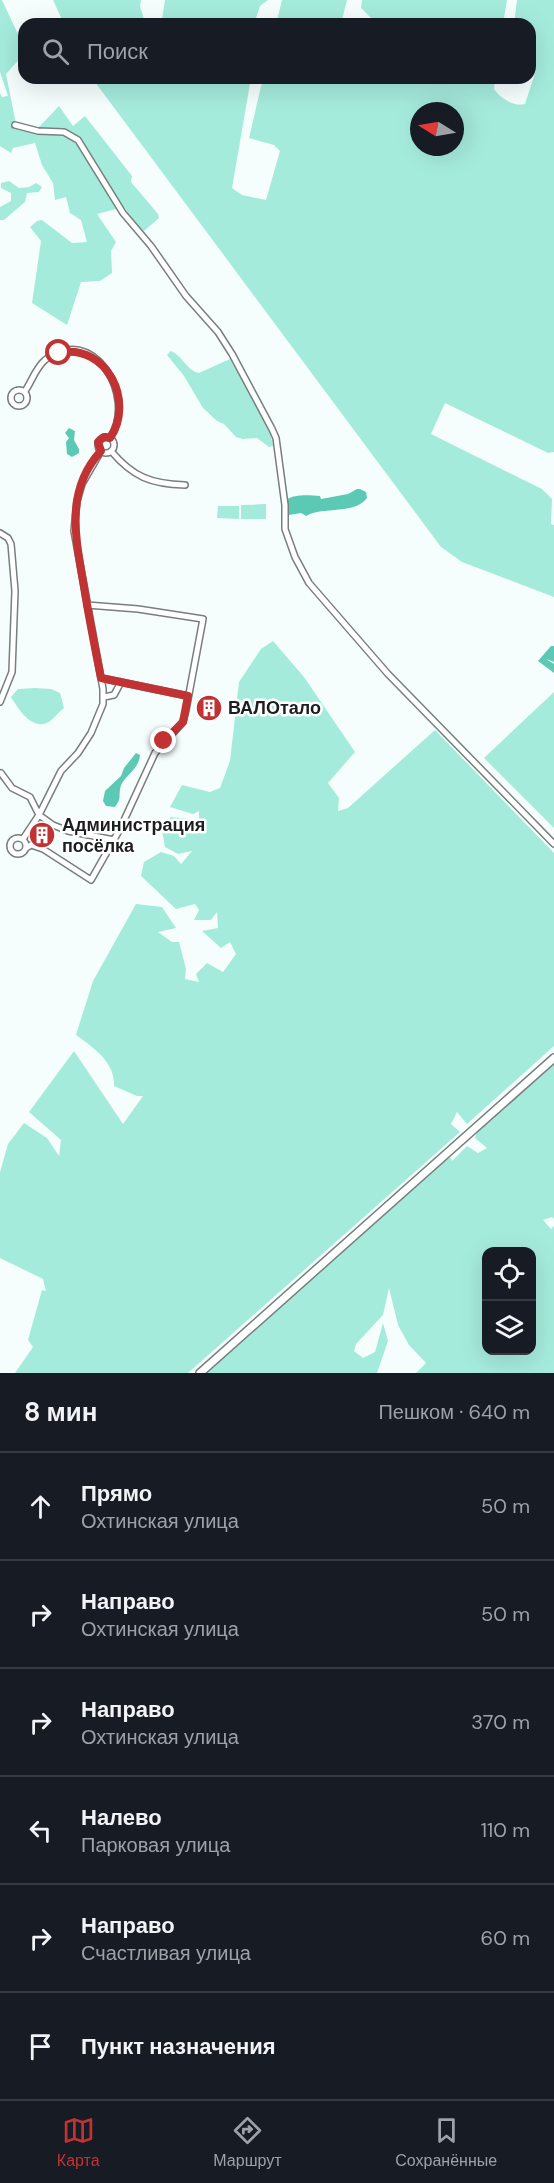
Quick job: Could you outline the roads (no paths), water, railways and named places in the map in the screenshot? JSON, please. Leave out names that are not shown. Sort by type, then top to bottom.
[{"type":"street","points":[[15,125],[38,131],[64,132],[78,140],[86,150],[123,213],[186,296],[218,332],[274,434],[285,505],[285,529],[295,557],[309,583],[388,674],[554,844]]},
{"type":"street","points":[[25,391],[43,361],[68,351],[88,354],[105,366],[117,392],[118,419],[110,438]]},
{"type":"street","points":[[110,438],[100,439],[98,447],[101,451],[108,453],[111,451]]},
{"type":"street","points":[[110,438],[114,443],[111,451]]},
{"type":"street","points":[[22,839],[39,815],[61,771],[78,753],[91,733],[104,697],[74,531],[82,484],[101,451]]},
{"type":"street","points":[[111,451],[129,469],[141,477],[155,483],[184,485]]},
{"type":"street","points":[[0,702],[12,672],[15,591],[10,544],[1,533]]},
{"type":"street","points":[[9,845],[10,850],[17,854],[24,852],[31,845],[43,849],[91,880],[114,840],[155,753],[183,722],[203,619],[138,609],[87,605]]},
{"type":"street","points":[[101,678],[188,696]]},
{"type":"street","points":[[104,697],[114,695],[121,682]]},
{"type":"street","points":[[1,773],[12,788],[30,797],[39,815],[53,825],[68,831],[114,840]]},
{"type":"street","points":[[9,845],[17,837],[22,839],[26,848]]},
{"type":"street","points":[[0,843],[9,845]]},
{"type":"street","points":[[200,1373],[554,1058]]},
{"type":"place","name":"ВАЛОтало","points":[[209,708]]},
{"type":"place","name":"Администрация посёлка","points":[[42,835]]}]
